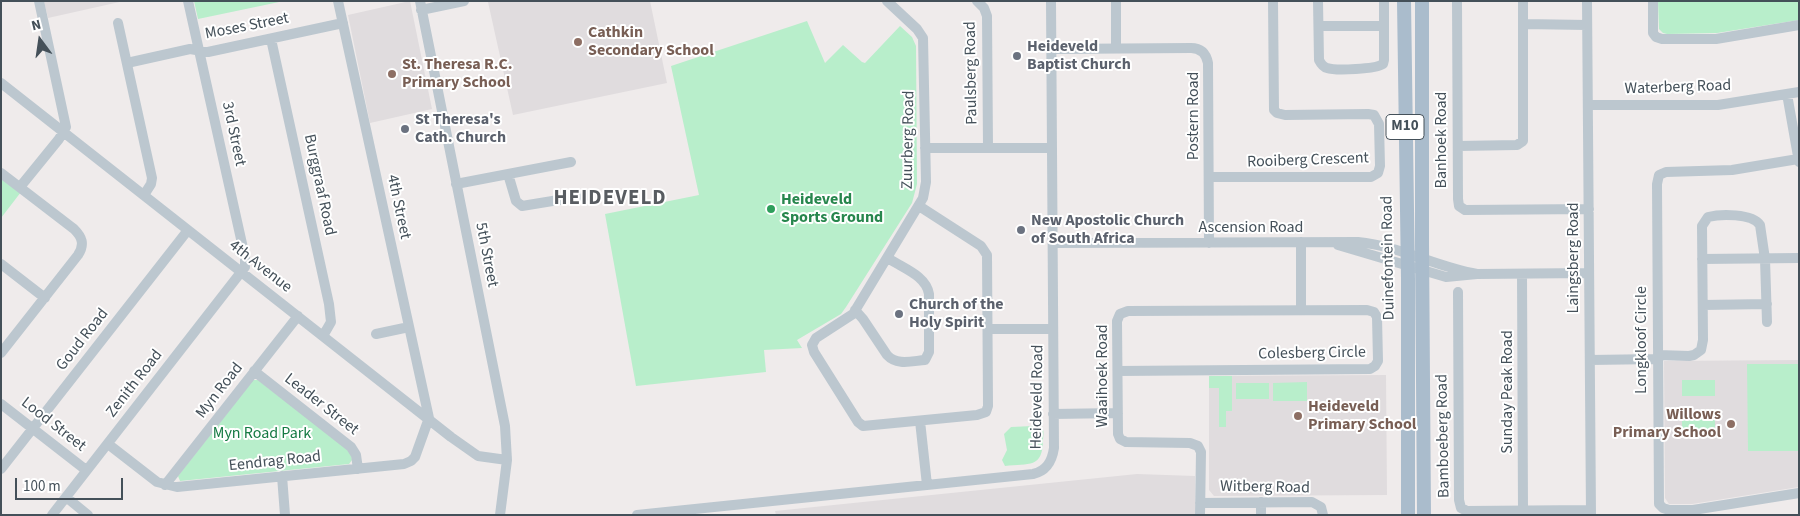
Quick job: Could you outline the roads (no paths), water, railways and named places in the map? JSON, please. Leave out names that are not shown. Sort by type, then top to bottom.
[{"type":"main road","name":"Duinefontein Road","points":[[1404,1],[1408,515]]},
{"type":"main road","name":"Duinefontein Road","points":[[1422,1],[1424,515]]},
{"type":"street","points":[[20,187],[66,127],[38,1]]},
{"type":"street","name":"3rd Street","points":[[188,1],[245,257],[245,267],[242,272]]},
{"type":"street","name":"4th Street","points":[[338,1],[429,418]]},
{"type":"street","points":[[420,6],[464,1]]},
{"type":"street","name":"Zuurberg Road","points":[[887,1],[917,29],[923,38],[925,190],[888,258],[855,310],[842,322],[816,338],[812,345],[814,352],[860,424],[871,426],[920,421]]},
{"type":"street","name":"Paulsberg Road","points":[[977,1],[984,8],[986,16],[988,148]]},
{"type":"street","name":"Heideveld Road","points":[[637,515],[1034,474],[1042,471],[1049,464],[1052,456],[1053,414],[1051,1]]},
{"type":"street","points":[[1116,1],[1116,48]]},
{"type":"street","name":"Rooiberg Crescent","points":[[1209,177],[1371,177],[1378,173],[1380,166],[1379,124],[1374,115],[1285,115],[1276,113],[1274,110],[1272,1]]},
{"type":"street","points":[[1318,1],[1318,55],[1322,66],[1330,69],[1380,66],[1384,60],[1384,1]]},
{"type":"street","name":"Banhoek Road","points":[[1457,1],[1458,203],[1462,209],[1589,209]]},
{"type":"street","points":[[1458,146],[1517,145],[1523,141],[1523,1]]},
{"type":"street","name":"Laingsberg Road","points":[[1587,1],[1591,513]]},
{"type":"street","points":[[1653,1],[1653,32],[1656,37],[1662,39],[1716,39],[1799,25]]},
{"type":"street","name":"5th Street","points":[[420,6],[505,426],[508,460],[500,515]]},
{"type":"street","name":"Moses Street","points":[[127,63],[190,49],[208,52],[343,23]]},
{"type":"street","points":[[118,24],[152,178],[151,184],[144,195]]},
{"type":"street","points":[[1523,24],[1587,25]]},
{"type":"street","points":[[1319,26],[1384,26]]},
{"type":"street","name":"Burggraaf Road","points":[[271,38],[329,304],[331,322],[323,336]]},
{"type":"street","name":"Postern Road","points":[[1052,49],[1194,48],[1206,56],[1208,63],[1209,243]]},
{"type":"street","name":"4th Avenue","points":[[1,83],[478,456],[508,460]]},
{"type":"street","name":"Waterberg Road","points":[[1588,105],[1718,105],[1799,92]]},
{"type":"street","name":"Longkloof Circle","points":[[1787,94],[1799,160],[1732,170],[1666,172],[1659,176],[1657,184],[1658,497],[1661,506],[1669,510],[1692,510],[1799,494]]},
{"type":"street","points":[[925,148],[1052,148]]},
{"type":"street","points":[[456,184],[571,162]]},
{"type":"street","points":[[1,173],[74,229],[83,244],[78,255],[1,354]]},
{"type":"street","points":[[508,174],[516,201],[522,206],[589,195]]},
{"type":"street","points":[[918,206],[981,246],[988,260],[989,403],[987,411],[977,415],[920,421],[927,485]]},
{"type":"street","points":[[1590,360],[1689,356],[1701,350],[1703,340],[1702,226],[1706,219],[1711,216],[1746,216],[1757,221],[1762,231],[1765,259],[1767,322]]},
{"type":"street","name":"Goud Road","points":[[1,469],[188,230]]},
{"type":"street","points":[[1301,242],[1301,310]]},
{"type":"street","name":"Ascension Road","points":[[1053,243],[1362,243],[1407,260],[1477,274],[1590,274]]},
{"type":"street","points":[[855,310],[887,356],[892,360],[901,362],[925,360],[927,358],[929,352],[928,287],[920,278],[888,258]]},
{"type":"street","points":[[1702,259],[1799,258]]},
{"type":"street","points":[[1,264],[45,298]]},
{"type":"street","name":"Zenith Road","points":[[52,515],[242,272]]},
{"type":"street","name":"Sunday Peak Road","points":[[1522,274],[1523,510]]},
{"type":"street","name":"Bamboeberg Road","points":[[1458,292],[1460,505],[1463,510],[1591,513]]},
{"type":"street","points":[[1703,305],[1767,304]]},
{"type":"street","name":"Colesberg Circle","points":[[1118,371],[1368,370],[1374,368],[1378,359],[1377,316],[1372,311],[1367,310],[1128,311],[1120,314]]},
{"type":"street","name":"Waaihoek Road","points":[[1120,314],[1117,321],[1118,434],[1124,442],[1192,443],[1198,446],[1200,452],[1200,515]]},
{"type":"street","name":"Myn Road","points":[[165,485],[298,316]]},
{"type":"street","points":[[376,334],[409,327]]},
{"type":"street","points":[[989,329],[1053,329]]},
{"type":"street","name":"Leader Street","points":[[254,371],[351,447],[356,455],[358,469]]},
{"type":"street","name":"Lood Street","points":[[1,404],[86,470]]},
{"type":"street","points":[[1053,414],[1118,413]]},
{"type":"street","name":"Eendrag Road","points":[[165,485],[177,487],[404,464],[415,457],[429,418]]},
{"type":"street","points":[[108,444],[157,482],[165,485]]},
{"type":"street","points":[[282,476],[285,515]]},
{"type":"street","points":[[66,497],[88,515]]},
{"type":"street","points":[[1261,502],[1261,515]]},
{"type":"street","name":"Witberg Road","points":[[1200,503],[1312,502],[1319,504],[1322,515]]},
{"type":"place","name":"Cathkin Secondary School","points":[[578,42]]},
{"type":"place","name":"Heideveld Baptist Church","points":[[1017,56]]},
{"type":"place","name":"St. Theresa R.C. Primary School","points":[[392,74]]},
{"type":"place","name":"St Theresa's Cath. Church","points":[[405,129]]},
{"type":"place","name":"Heideveld Sports Ground","points":[[771,209]]},
{"type":"place","name":"New Apostolic Church of South Africa","points":[[1021,230]]},
{"type":"place","name":"Church of the Holy Spirit","points":[[899,314]]},
{"type":"place","name":"Heideveld Primary School","points":[[1298,416]]},
{"type":"place","name":"Willows Primary School","points":[[1731,424]]},
{"type":"district","name":"HEIDEVELD","points":[[610,199]]},
{"type":"park label","name":"Myn Road Park","points":[[262,434]]}]
